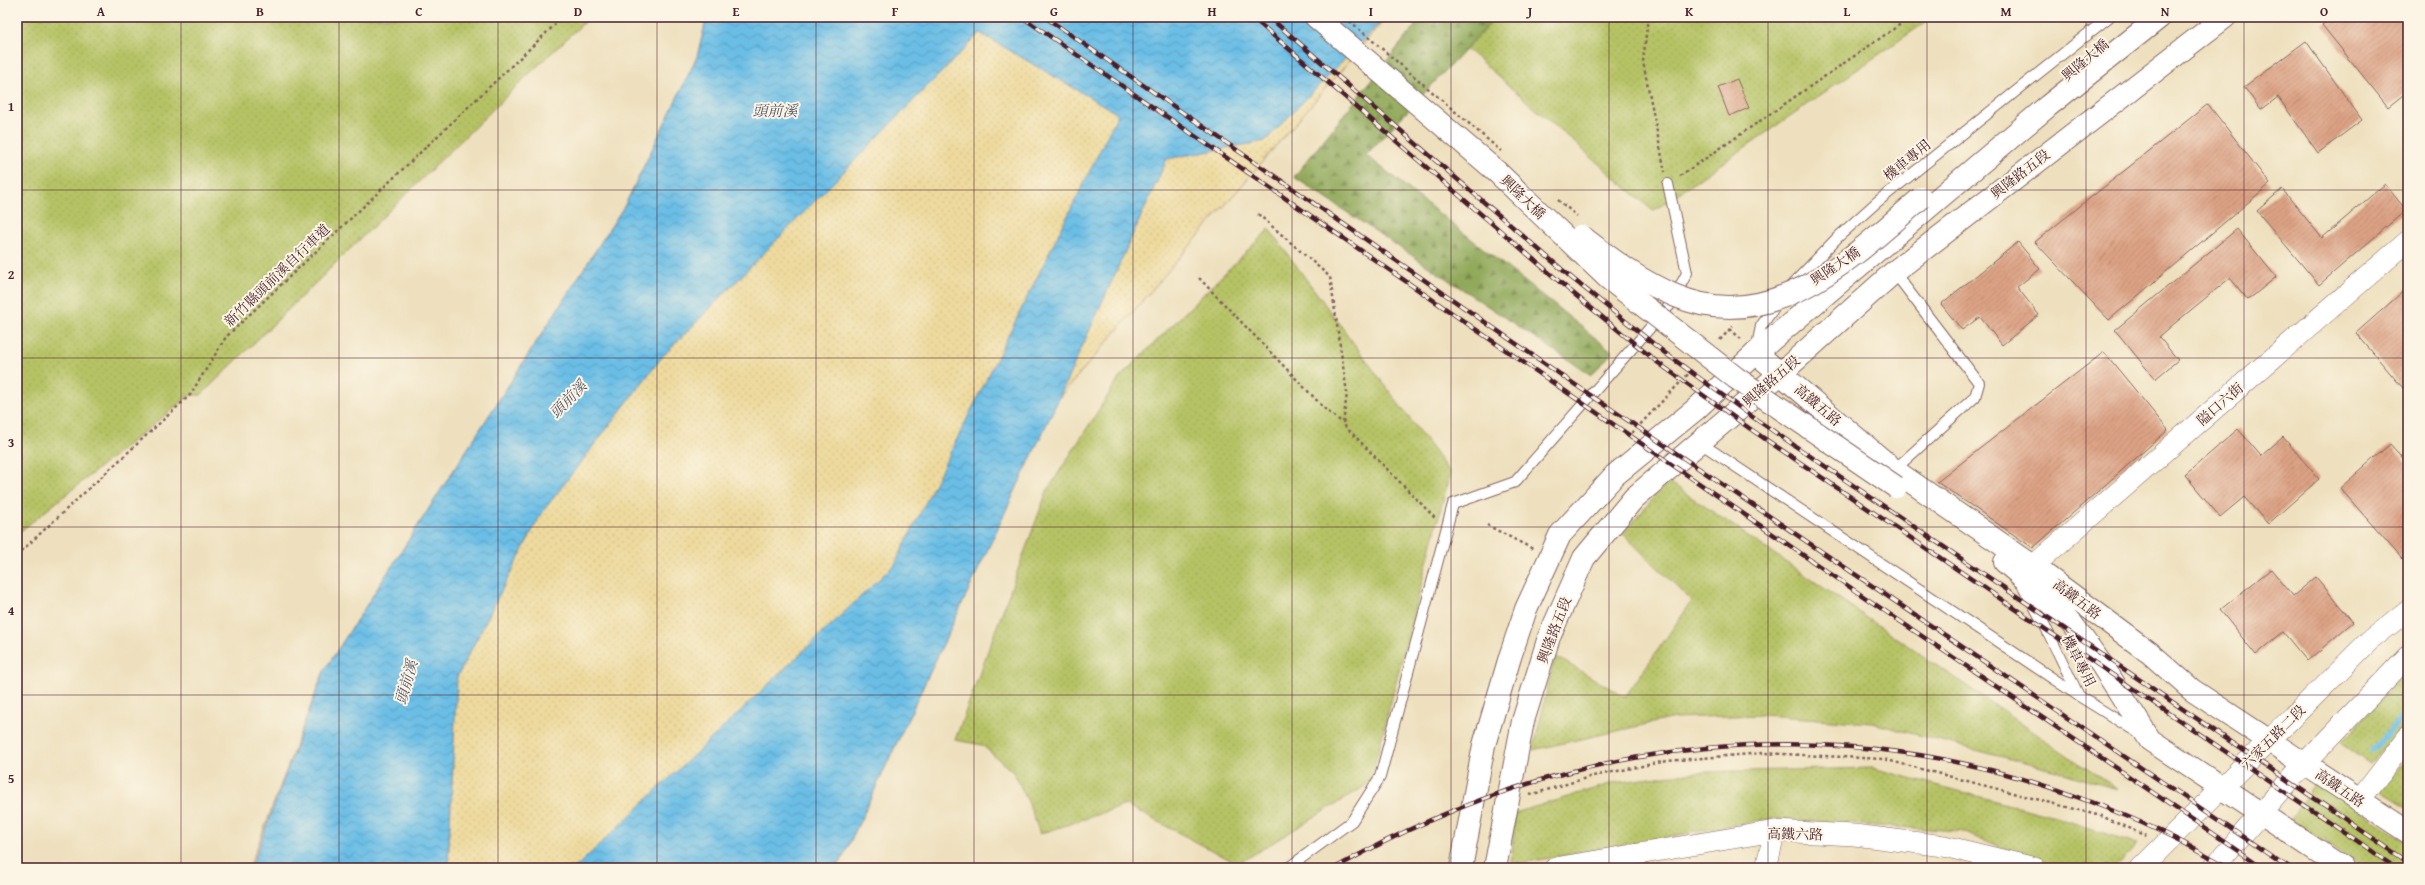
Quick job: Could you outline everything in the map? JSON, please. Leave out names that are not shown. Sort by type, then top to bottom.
[{"type":"street","name":"興隆大橋","points":[[1316,17],[1501,163],[1618,265],[1647,283],[1677,297],[1704,304],[1730,307],[1762,304],[1791,294],[1824,277],[1860,250],[2135,17]]},
{"type":"street","points":[[1461,868],[1484,745],[1510,657],[1526,609],[1560,535],[1615,475],[1696,409],[1756,353],[2048,106],[2160,17]]},
{"type":"street","name":"興隆路五段","points":[[1495,868],[1524,721],[1549,637],[1584,558],[1634,498],[1780,374],[1894,272],[2225,17]]},
{"type":"street","name":"興隆大橋","points":[[1501,163],[1608,278],[1736,378],[1895,478],[2011,567]]},
{"type":"street","name":"隘口六街","points":[[2033,566],[2408,241]]},
{"type":"street","name":"高鐵五路","points":[[1756,353],[1895,478],[2033,566],[2150,653],[2192,690],[2408,832]]},
{"type":"street","name":"高鐵五路","points":[[2011,567],[2072,624],[2115,683],[2150,740],[2343,868]]},
{"type":"street","name":"六家五路二段","points":[[2141,868],[2369,641],[2408,610]]},
{"type":"street","points":[[2213,868],[2262,815],[2304,764],[2408,656]]},
{"type":"street","points":[[2359,801],[2408,737]]},
{"type":"street","points":[[1766,868],[1775,831]]},
{"type":"street","name":"高鐵六路","points":[[1554,868],[1775,831],[1854,835],[1944,846],[2034,868]]},
{"type":"lane","name":"機車專用","points":[[1756,353],[1758,336],[1771,310],[1798,277],[1838,237],[1877,202],[2109,17]]},
{"type":"lane","points":[[1288,868],[1352,821],[1380,777],[1453,504],[1514,482],[1670,305],[1687,272],[1668,184]]},
{"type":"lane","points":[[1894,272],[1979,383],[1975,397],[1895,478]]},
{"type":"lane","points":[[1699,442],[2079,696]]},
{"type":"lane","name":"機車專用","points":[[2011,567],[2045,626],[2079,696],[2150,740]]},
{"type":"path","name":"新竹縣頭前溪自行車道","points":[[17,555],[190,395],[226,337],[563,17]]},
{"type":"path","points":[[1345,17],[1501,163]]},
{"type":"path","points":[[1648,17],[1643,62],[1668,184],[1911,17]]},
{"type":"path","points":[[1554,197],[1578,217]]},
{"type":"path","points":[[1258,214],[1330,277],[1347,393],[1343,424]]},
{"type":"path","points":[[1199,278],[1326,410],[1343,424],[1446,529]]},
{"type":"path","points":[[1487,525],[1537,551]]},
{"type":"path","points":[[1529,795],[1593,776],[1667,761],[1763,753],[1883,758],[2101,816],[2166,844]]},
{"type":"green space","points":[[29,17],[590,17],[530,73],[201,395],[190,395],[17,534],[17,28]]},
{"type":"green space","points":[[1422,17],[1496,17],[1366,155],[1613,352],[1591,375],[1294,177]]},
{"type":"green space","points":[[1430,17],[1933,17],[1653,211]]},
{"type":"green space","points":[[1269,229],[1450,473],[1370,783],[1238,864],[1126,805],[1040,834],[1029,804],[1014,773],[982,745],[955,740],[1047,491],[1119,378]]},
{"type":"green space","points":[[1668,481],[2118,790],[2064,773],[1872,723],[1762,715],[1674,718],[1533,750],[1555,656],[1625,697],[1692,601],[1623,534]]},
{"type":"green space","points":[[2408,669],[2408,725],[2370,763],[2341,743]]},
{"type":"green space","points":[[2408,757],[2408,808],[2379,790]]},
{"type":"green space","points":[[1873,768],[2059,818],[2138,844],[2115,868],[2056,868],[1960,831],[1767,819],[1511,865],[1515,813],[1613,783],[1695,772]]},
{"type":"green space","points":[[2316,781],[2408,843],[2408,868],[2365,868],[2291,820]]},
{"type":"sand","points":[[707,17],[1387,17],[1058,399],[838,868],[249,868],[324,671],[625,205],[697,57]]},
{"type":"water","name":"頭前溪","points":[[707,17],[1386,17],[1265,141],[1167,159],[1058,400],[843,857],[834,868],[572,868],[577,866],[895,564],[1118,114],[980,33],[662,357],[541,514],[457,677],[448,868],[251,868],[324,671],[625,205],[697,57]]},
{"type":"building","points":[[2331,17],[2408,17],[2408,91],[2388,107],[2322,25]]},
{"type":"building","points":[[2306,41],[2362,120],[2318,153],[2278,97],[2261,110],[2244,87]]},
{"type":"building","points":[[1737,79],[1749,108],[1729,116],[1718,87]]},
{"type":"building","points":[[2208,104],[2270,184],[2109,320],[2035,242]]},
{"type":"building","points":[[2385,184],[2406,210],[2319,285],[2257,211],[2282,189],[2322,238]]},
{"type":"building","points":[[2237,229],[2276,277],[2248,300],[2230,278],[2175,323],[2159,337],[2178,360],[2155,379],[2115,330]]},
{"type":"building","points":[[2018,242],[2040,269],[2017,287],[2039,315],[2002,345],[1980,317],[1962,330],[1941,304]]},
{"type":"building","points":[[2408,287],[2408,394],[2356,333]]},
{"type":"building","points":[[2104,352],[2168,430],[2033,548],[1937,482]]},
{"type":"building","points":[[2238,429],[2261,456],[2283,437],[2319,479],[2268,524],[2244,497],[2220,517],[2185,475]]},
{"type":"building","points":[[2390,444],[2408,464],[2408,553],[2402,559],[2340,488]]},
{"type":"building","points":[[2271,569],[2293,596],[2316,577],[2353,622],[2307,661],[2283,632],[2256,655],[2220,610]]},
{"type":"waterway","points":[[2372,750],[2408,712]]},
{"type":"railway","points":[[1022,17],[1857,592],[2264,868]]},
{"type":"railway","points":[[1045,17],[1580,388],[2289,868]]},
{"type":"railway","points":[[1252,17],[1568,289],[1657,362],[1749,428],[2397,868]]},
{"type":"railway","points":[[1269,17],[1573,279],[1665,353],[1754,418],[2408,862]]},
{"type":"railway","points":[[1335,868],[1424,823],[1516,788],[1609,763],[1704,748],[1800,745],[1897,752],[1993,771],[2088,801],[2124,815],[2178,840],[2229,868]]}]
